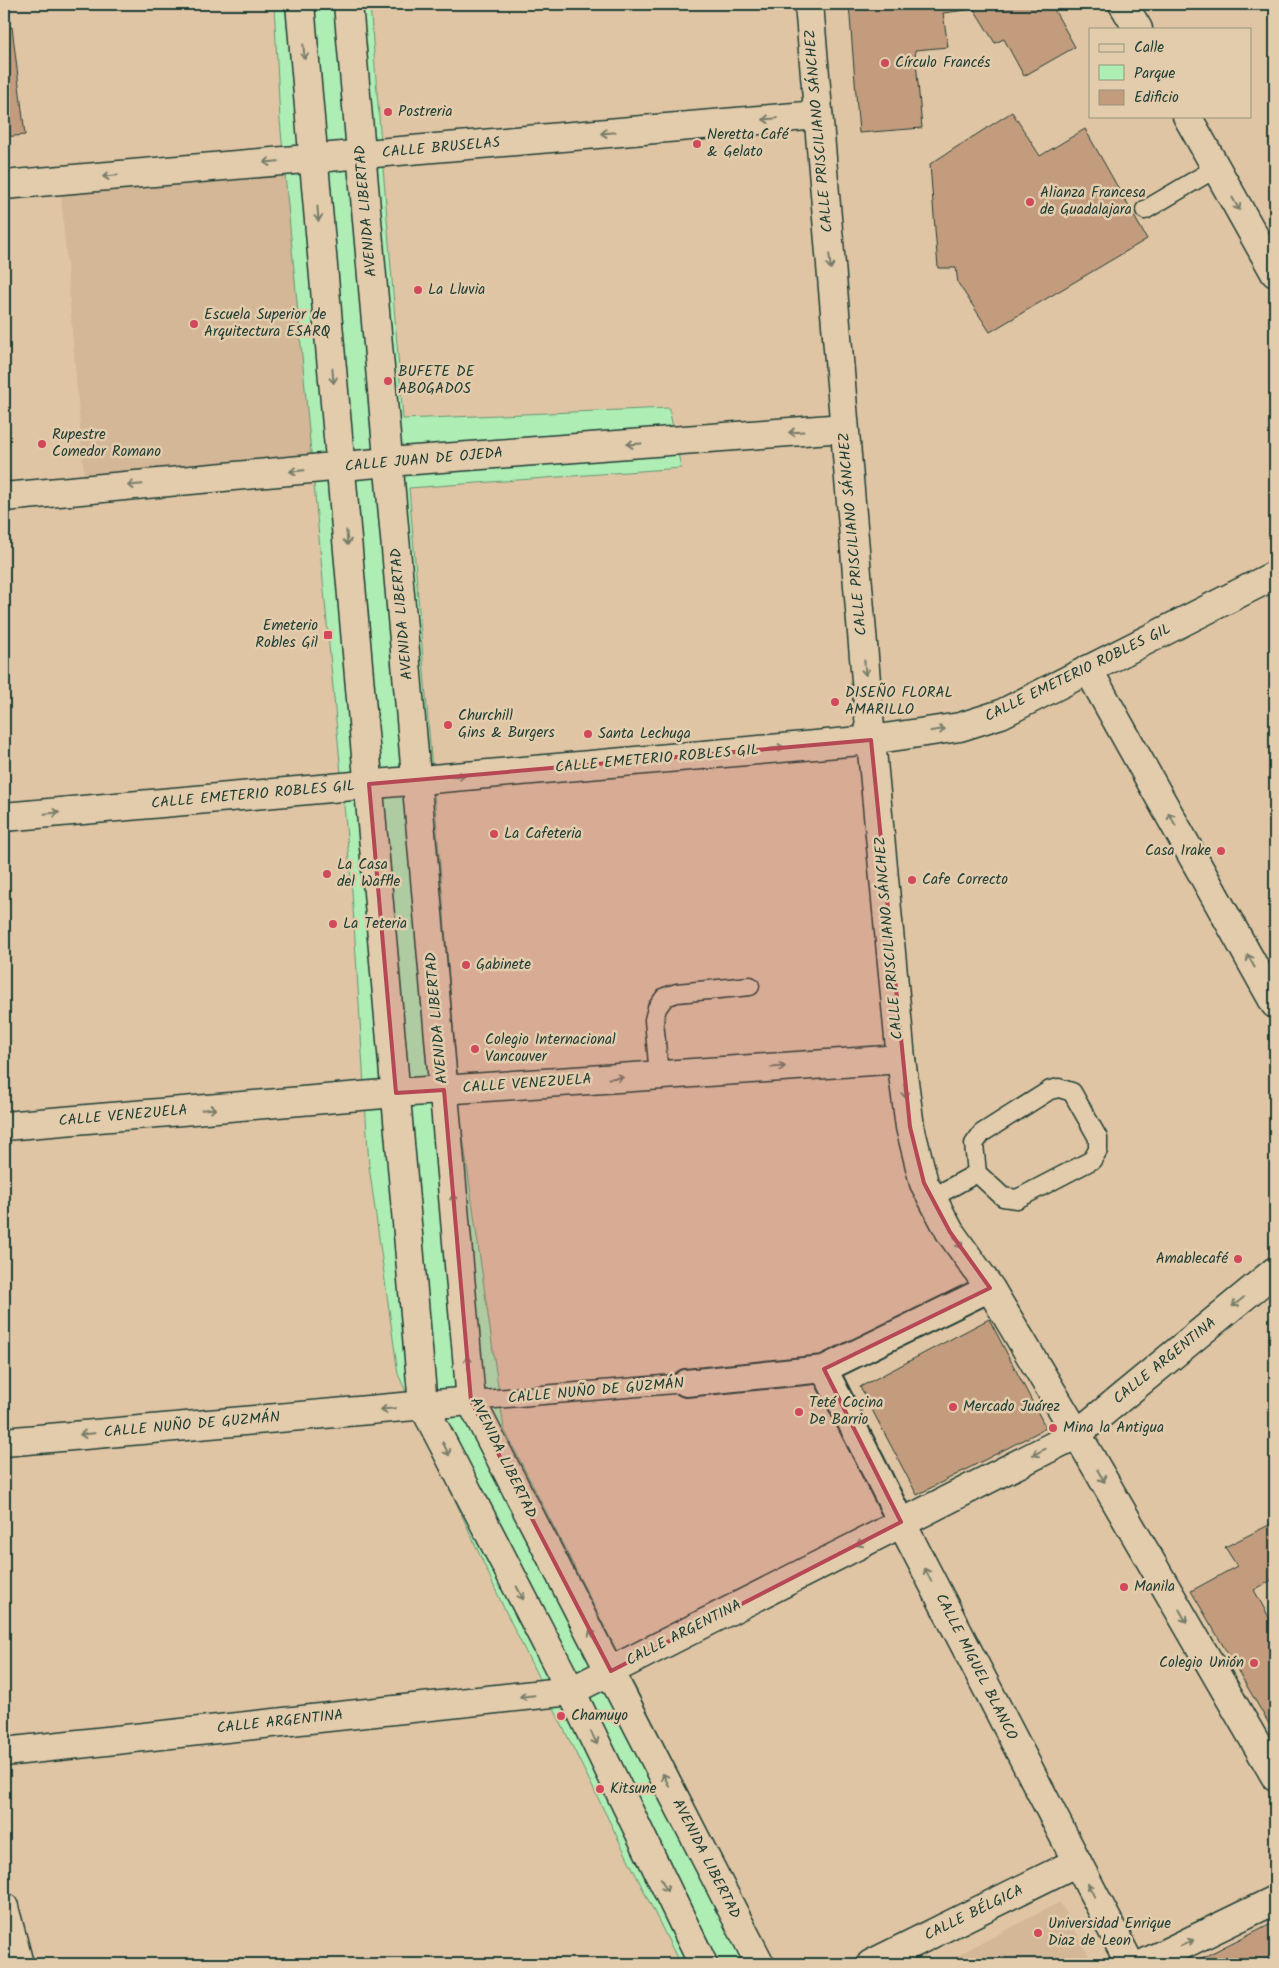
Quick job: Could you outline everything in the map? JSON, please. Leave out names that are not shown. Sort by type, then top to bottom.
[{"type":"street","points":[[300,4],[423,1406],[571,1691],[703,1964]]},
{"type":"street","name":"AVENIDA LIBERTAD","points":[[348,4],[471,1402],[611,1670],[760,1964]]},
{"type":"street","name":"CALLE PRISCILIANO SÁNCHEZ","points":[[809,4],[871,740],[901,1058],[910,1127],[924,1183],[950,1232],[990,1288],[1275,1776]]},
{"type":"street","points":[[1124,4],[1137,28]]},
{"type":"street","name":"CALLE BRUSELAS","points":[[4,185],[818,115]]},
{"type":"street","points":[[1188,118],[1275,273]]},
{"type":"street","name":"CALLE JUAN DE OJEDA","points":[[4,497],[341,468],[388,462],[844,428]]},
{"type":"street","name":"CALLE EMETERIO ROBLES GIL","points":[[4,817],[871,740],[960,727],[1000,714],[1275,575]]},
{"type":"street","points":[[1088,669],[1275,1004]]},
{"type":"street","name":"CALLE VENEZUELA","points":[[4,1126],[396,1092],[901,1058]]},
{"type":"street","name":"CALLE ARGENTINA","points":[[4,1752],[571,1691],[1076,1434],[1275,1271]]},
{"type":"street","name":"CALLE NUÑO DE GUZMÁN","points":[[686,1383],[824,1369],[990,1288]]},
{"type":"street","name":"CALLE MIGUEL BLANCO","points":[[824,1369],[1130,1964]]},
{"type":"street","name":"CALLE NUÑO DE GUZMÁN","points":[[4,1442],[471,1402]]},
{"type":"street","name":"CALLE BÉLGICA","points":[[871,1964],[1077,1862]]},
{"type":"street","points":[[1143,1964],[1275,1900]]},
{"type":"street","points":[[4,1907],[19,1964]]},
{"type":"lane","points":[[1145,210],[1216,168]]},
{"type":"lane","points":[[659,1075],[654,1020],[657,1008],[665,997],[677,993],[750,986]]},
{"type":"lane","points":[[1059,1088],[1072,1092],[1098,1138],[1098,1150],[1092,1160],[1017,1199],[1003,1197],[977,1173],[974,1144],[982,1133],[1050,1090],[1059,1088]]},
{"type":"lane","points":[[932,1198],[977,1173]]},
{"type":"lane","name":"CALLE NUÑO DE GUZMÁN","points":[[471,1402],[686,1383]]},
{"type":"highlighted area","points":[[871,740],[910,1127],[924,1183],[950,1232],[990,1288],[824,1369],[901,1522],[611,1671],[471,1401],[444,1090],[396,1093],[369,784]]},
{"type":"shaded area","name":"Escuela Superior de Arquitectura ESARQ","points":[[303,173],[328,455],[84,476],[61,194]]},
{"type":"shaded area","name":"Universidad Enrique Diaz de Leon","points":[[1060,1902],[1093,1964],[941,1964]]},
{"type":"green space","points":[[274,4],[370,4],[403,419],[669,408],[681,468],[409,488],[461,1123],[504,1429],[776,1964],[680,1964],[503,1606],[398,1374],[369,1166],[352,891],[280,120]]},
{"type":"building","name":"Círculo Francés","points":[[849,4],[1051,4],[1075,47],[1024,76],[1004,39],[995,43],[974,9],[943,13],[948,47],[915,50],[922,128],[859,133]]},
{"type":"building","points":[[12,27],[25,135],[4,137],[4,29]]},
{"type":"building","name":"Alianza Francesa de Guadalajara","points":[[1012,112],[1040,156],[1085,129],[1147,239],[990,332],[958,283],[956,268],[938,268],[930,164]]},
{"type":"building","name":"Mercado Juárez","points":[[989,1319],[1046,1428],[917,1495],[860,1387]]},
{"type":"building","name":"Colegio Unión","points":[[1275,1522],[1275,1578],[1254,1590],[1275,1628],[1275,1734],[1191,1591],[1237,1566],[1225,1547]]},
{"type":"building","points":[[1275,1921],[1275,1954],[1255,1964],[1190,1964]]},
{"type":"place","name":"Círculo Francés","points":[[885,63]]},
{"type":"place","name":"Postreria","points":[[388,112]]},
{"type":"place","name":"Neretta Café & Gelato","points":[[697,144]]},
{"type":"place","name":"Alianza Francesa de Guadalajara","points":[[1030,202]]},
{"type":"place","name":"La Lluvia","points":[[418,290]]},
{"type":"place","name":"Escuela Superior de Arquitectura ESARQ","points":[[194,324]]},
{"type":"place","name":"BUFETE DE ABOGADOS","points":[[388,381]]},
{"type":"place","name":"Rupestre Comedor Romano","points":[[42,444]]},
{"type":"place","name":"Emeterio Robles Gil","points":[[328,635]]},
{"type":"place","name":"DISEÑO FLORAL AMARILLO","points":[[835,702]]},
{"type":"place","name":"Churchill Gins & Burgers","points":[[448,725]]},
{"type":"place","name":"Santa Lechuga","points":[[588,734]]},
{"type":"place","name":"La Cafeteria","points":[[494,834]]},
{"type":"place","name":"Casa Irake","points":[[1221,851]]},
{"type":"place","name":"La Casa del Waffle","points":[[327,874]]},
{"type":"place","name":"Cafe Correcto","points":[[912,880]]},
{"type":"place","name":"La Teteria","points":[[333,924]]},
{"type":"place","name":"Gabinete","points":[[466,965]]},
{"type":"place","name":"Colegio Internacional Vancouver","points":[[475,1049]]},
{"type":"place","name":"Amablecafé","points":[[1238,1259]]},
{"type":"place","name":"Mercado Juárez","points":[[953,1407]]},
{"type":"place","name":"Teté Cocina De Barrio","points":[[799,1412]]},
{"type":"place","name":"Mina la Antigua","points":[[1053,1428]]},
{"type":"place","name":"Manila","points":[[1124,1587]]},
{"type":"place","name":"Colegio Unión","points":[[1254,1663]]},
{"type":"place","name":"Chamuyo","points":[[561,1716]]},
{"type":"place","name":"Kitsune","points":[[600,1789]]},
{"type":"place","name":"Universidad Enrique Diaz de Leon","points":[[1038,1933]]}]
